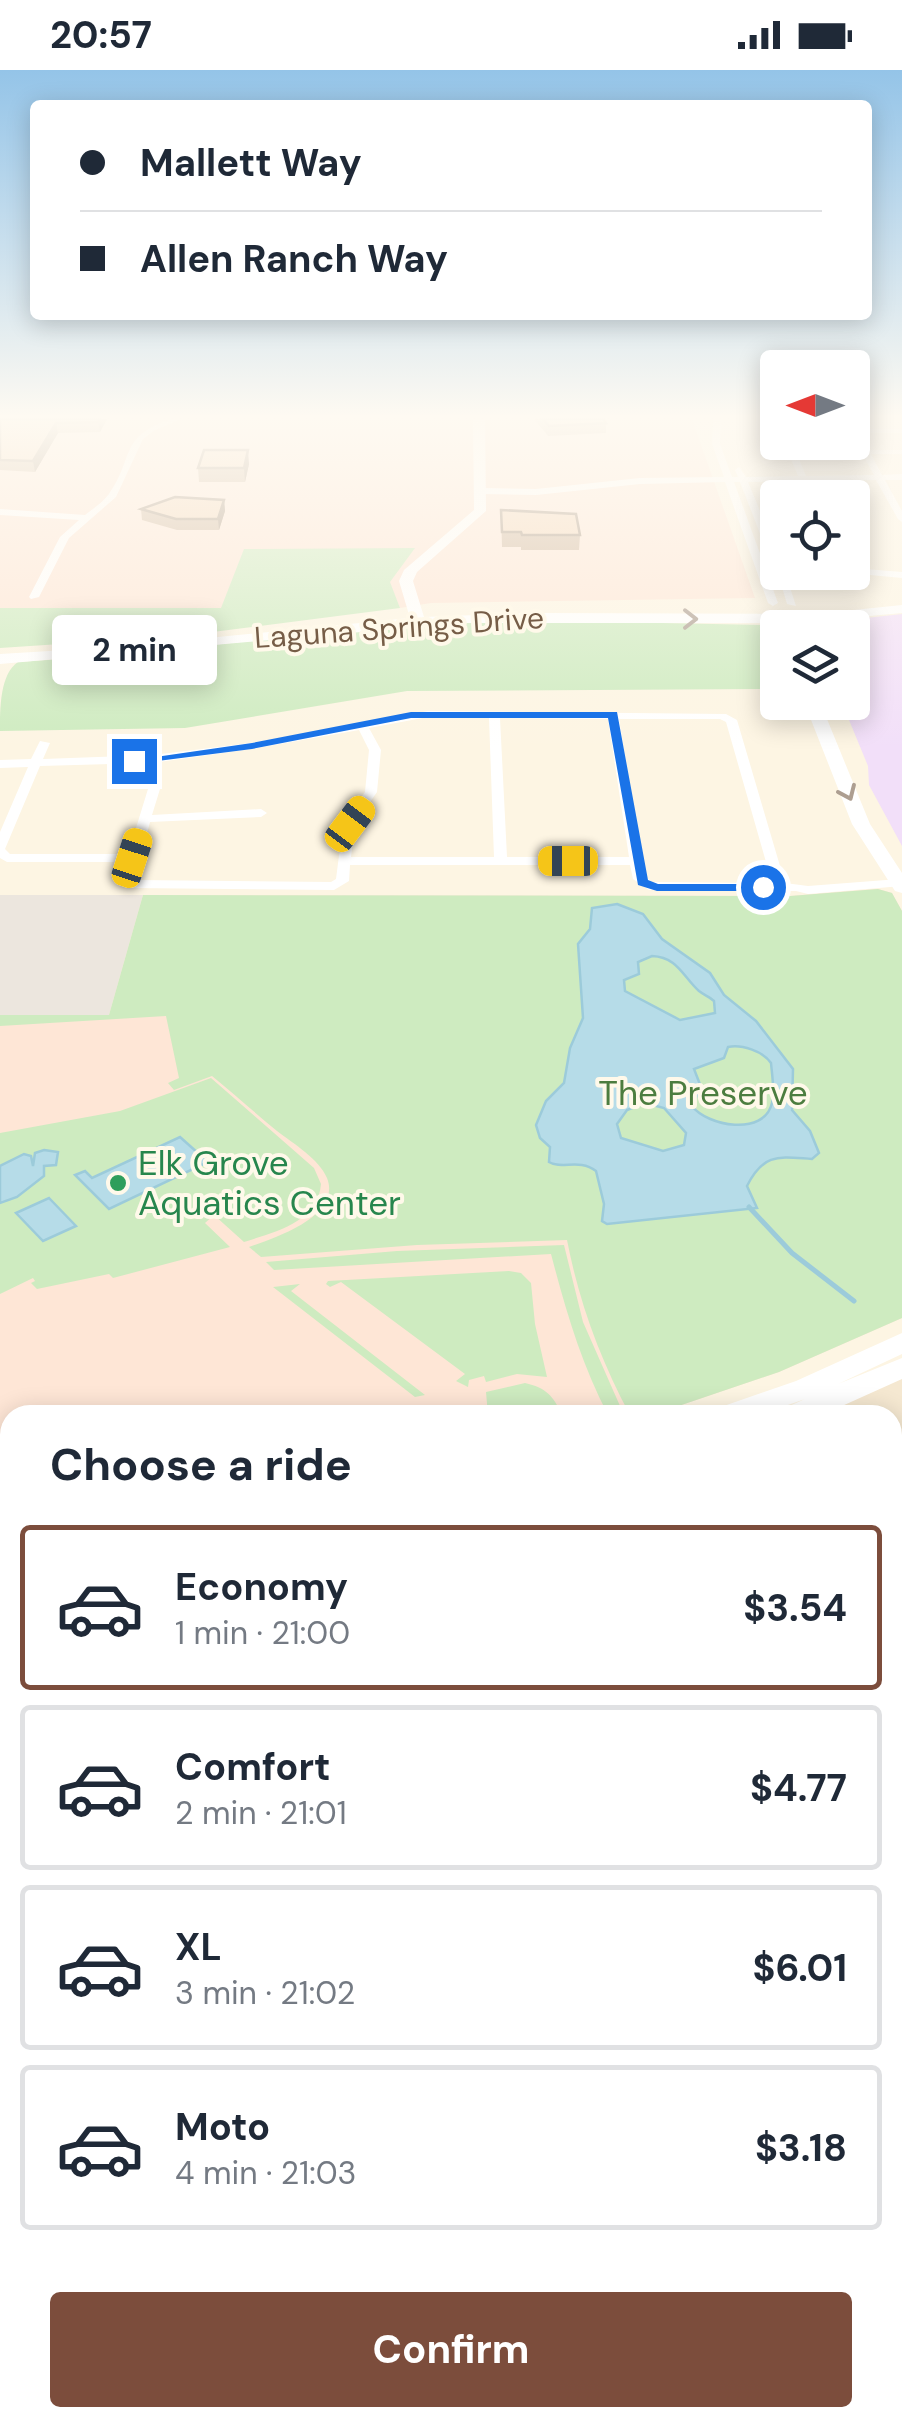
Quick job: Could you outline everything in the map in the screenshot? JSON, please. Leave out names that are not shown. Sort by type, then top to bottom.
[{"type":"street","points":[[34,596],[60,544],[75,529]]},
{"type":"street","points":[[416,617],[406,581],[411,570],[458,529]]},
{"type":"street","points":[[748,529],[777,610]]},
{"type":"street","points":[[870,572],[902,575]]},
{"type":"street","name":"Laguna Springs Drive","points":[[870,614],[902,605]]},
{"type":"street","name":"Laguna Springs Drive","points":[[2,657],[200,644],[416,617],[760,616]]},
{"type":"street","points":[[494,714],[502,862]]},
{"type":"street","points":[[613,714],[638,876],[648,886],[796,886],[808,890],[897,881],[861,824],[819,720]]},
{"type":"street","points":[[0,764],[153,759],[252,746],[411,715],[711,714],[730,720],[780,887]]},
{"type":"street","points":[[837,720],[872,806],[902,858]]},
{"type":"street","points":[[153,759],[154,789],[132,858],[127,878],[130,884],[334,886],[342,881],[350,824],[371,792],[375,750],[362,725]]},
{"type":"street","points":[[44,743],[0,849],[8,858],[132,858]]},
{"type":"street","points":[[145,819],[260,813]]},
{"type":"street","points":[[344,862],[636,861]]},
{"type":"street","points":[[757,1405],[806,1388],[902,1342]]},
{"type":"street","points":[[818,1405],[902,1368]]},
{"type":"shaded area","points":[[0,529],[731,529],[755,598],[431,603],[400,608],[389,582],[414,548],[221,608],[0,608]]},
{"type":"shaded area","points":[[902,614],[902,846],[869,785],[868,766],[849,720],[870,720],[870,618]]},
{"type":"shaded area","name":"The Preserve","points":[[878,889],[892,893],[902,911],[902,1318],[779,1372],[682,1405],[0,1405],[0,1015],[109,1015],[143,895],[790,896]]},
{"type":"shaded area","points":[[0,895],[143,895],[109,1015],[0,1015]]},
{"type":"shaded area","points":[[902,1368],[902,1405],[818,1405]]},
{"type":"green space","points":[[415,548],[390,582],[400,608],[181,636],[0,648],[0,608],[221,608],[244,549]]},
{"type":"green space","points":[[506,620],[760,625],[760,689],[407,691],[185,728],[0,731],[4,683],[18,662]]},
{"type":"green space","name":"The Preserve","points":[[878,889],[892,893],[902,911],[902,1318],[779,1372],[682,1405],[625,1405],[584,1308],[567,1240],[417,1245],[261,1257],[249,1247],[289,1231],[316,1214],[329,1192],[327,1178],[312,1158],[212,1076],[174,1090],[168,1083],[179,1078],[166,1016],[0,1026],[0,1015],[109,1015],[143,895],[790,896]]},
{"type":"green space","name":"Elk Grove Aquatics Center","points":[[211,1078],[314,1168],[321,1184],[312,1208],[293,1224],[244,1242],[214,1215],[205,1223],[230,1247],[113,1278],[109,1274],[37,1289],[31,1283],[33,1278],[0,1294],[0,1133],[120,1111]]},
{"type":"green space","points":[[564,1245],[583,1322],[620,1405],[603,1405],[598,1395],[575,1336],[551,1254],[274,1270],[266,1262],[397,1251]]},
{"type":"green space","points":[[521,1273],[531,1283],[547,1377],[517,1374],[486,1382],[484,1376],[469,1380],[468,1387],[456,1381],[465,1374],[341,1282],[330,1287],[326,1284],[328,1281]]},
{"type":"green space","points":[[300,1284],[291,1291],[425,1395],[415,1397],[273,1287]]},
{"type":"green space","points":[[525,1383],[548,1393],[557,1405],[487,1405],[486,1392]]},
{"type":"water","points":[[617,904],[643,914],[662,939],[710,973],[724,995],[756,1021],[793,1069],[792,1110],[810,1131],[819,1153],[812,1159],[774,1159],[760,1167],[747,1186],[757,1208],[607,1224],[602,1221],[604,1204],[596,1171],[583,1165],[549,1162],[550,1147],[540,1138],[536,1125],[546,1101],[564,1083],[570,1048],[583,1018],[578,944],[590,929],[592,908]],"holes":[[[652,956],[674,964],[714,1001],[715,1013],[680,1020],[625,991],[624,980],[639,974],[638,962]],[[728,1047],[739,1047],[757,1052],[771,1063],[772,1103],[758,1121],[722,1123],[692,1106],[701,1087],[694,1069],[724,1058]],[[645,1103],[664,1108],[686,1133],[684,1145],[663,1151],[621,1138],[617,1124],[627,1110]]]},
{"type":"water","points":[[180,1137],[208,1162],[109,1209],[75,1175],[85,1171],[92,1178]]},
{"type":"water","points":[[58,1152],[56,1165],[44,1166],[44,1176],[17,1197],[0,1203],[0,1166],[24,1154],[31,1156],[33,1166],[35,1153]]},
{"type":"water","points":[[49,1198],[76,1226],[43,1241],[16,1213]]},
{"type":"building","points":[[502,529],[579,529],[580,535],[522,535]]},
{"type":"waterway","points":[[749,1207],[792,1253],[854,1301]]},
{"type":"place","name":"Elk Grove Aquatics Center","points":[[118,1183]]},
{"type":"route","points":[[134,761],[252,746],[411,715],[613,714],[642,882],[657,888],[763,887]]}]
